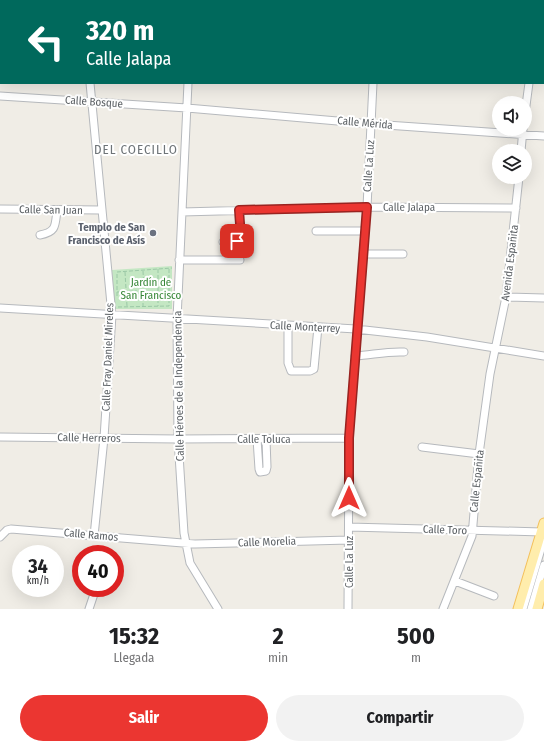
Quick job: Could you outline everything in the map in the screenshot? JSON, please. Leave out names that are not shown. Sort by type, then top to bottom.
[{"type":"main road","points":[[518,609],[543,531]]},
{"type":"main road","points":[[537,609],[544,584]]},
{"type":"street","name":"Calle Fray Daniel Mireles","points":[[90,84],[112,315],[104,438],[94,536]]},
{"type":"street","name":"Calle Héroes de la Independencia","points":[[188,84],[177,319],[178,439],[185,543],[190,563],[196,576],[218,609]]},
{"type":"street","name":"Calle La Luz","points":[[348,609],[349,438],[356,330],[367,207],[373,84]]},
{"type":"street","points":[[527,96],[529,84]]},
{"type":"street","name":"Calle Bosque","points":[[0,96],[187,108]]},
{"type":"street","name":"Calle Mérida","points":[[187,108],[372,124],[492,130]]},
{"type":"street","name":"Calle Mérida","points":[[532,134],[544,136]]},
{"type":"street","name":"Avenida Españita","points":[[496,349],[506,297],[518,184]]},
{"type":"street","name":"Calle Jalapa","points":[[182,212],[367,207],[516,208]]},
{"type":"street","name":"Calle San Juan","points":[[0,209],[102,210]]},
{"type":"street","points":[[40,236],[52,231],[55,227],[57,210]]},
{"type":"street","points":[[223,242],[240,240],[239,210]]},
{"type":"street","points":[[316,231],[364,231]]},
{"type":"street","points":[[362,254],[404,254]]},
{"type":"street","points":[[179,260],[240,260]]},
{"type":"street","points":[[506,297],[544,298]]},
{"type":"street","name":"Calle Monterrey","points":[[0,308],[356,330],[427,337],[544,356]]},
{"type":"street","points":[[288,326],[288,363],[291,371],[310,371],[314,369],[318,327]]},
{"type":"street","name":"Calle Españita","points":[[442,609],[471,541],[479,454],[496,349]]},
{"type":"street","points":[[355,356],[371,355],[390,351],[404,352]]},
{"type":"street","name":"Calle Herreros","points":[[0,436],[178,439]]},
{"type":"street","name":"Calle Toluca","points":[[178,439],[349,438]]},
{"type":"street","points":[[257,439],[258,469],[263,473],[266,471],[267,467],[266,439]]},
{"type":"street","points":[[422,447],[479,454]]},
{"type":"street","name":"Calle Toro","points":[[349,527],[472,531],[543,531]]},
{"type":"street","name":"Calle Ramos","points":[[0,537],[7,530],[11,529],[185,543]]},
{"type":"street","points":[[523,609],[543,531]]},
{"type":"street","name":"Calle Morelia","points":[[185,543],[349,540]]},
{"type":"street","points":[[531,609],[544,565]]},
{"type":"street","points":[[455,581],[494,596]]},
{"type":"street","points":[[93,597],[89,607],[98,609]]},
{"type":"street","points":[[537,609],[544,604]]},
{"type":"path","points":[[117,299],[117,272],[169,268],[169,306],[118,307]]},
{"type":"path","points":[[158,269],[158,306]]},
{"type":"path","points":[[143,270],[145,292]]},
{"type":"path","points":[[125,272],[127,307]]},
{"type":"path","points":[[117,292],[138,291],[141,289],[144,290]]},
{"type":"path","points":[[138,291],[138,294],[143,296]]},
{"type":"path","points":[[145,292],[158,292]]},
{"type":"path","points":[[143,307],[143,296],[145,292]]},
{"type":"green space","name":"Jardín de San Francisco","points":[[172,266],[172,309],[114,309],[112,270]]},
{"type":"place","name":"Templo de San Francisco de Asís","points":[[153,233]]},
{"type":"district","name":"DEL COECILLO","points":[[136,149]]},
{"type":"route","points":[[237,241],[240,240],[241,237],[239,210],[367,207],[356,330],[349,438],[349,498]]}]
